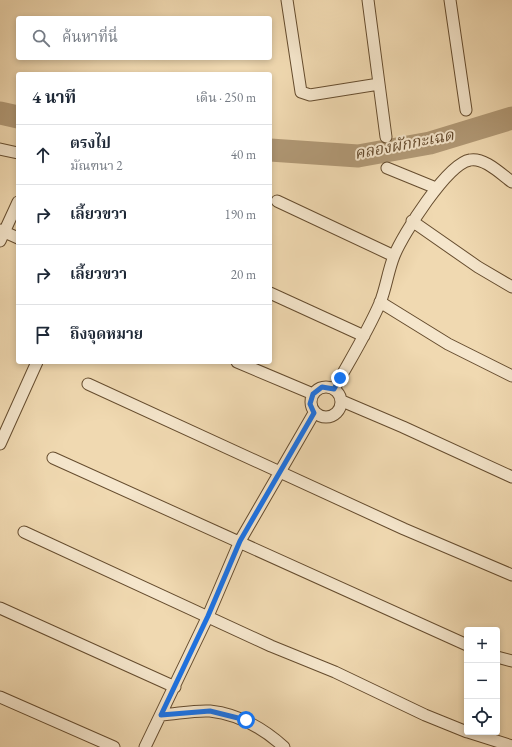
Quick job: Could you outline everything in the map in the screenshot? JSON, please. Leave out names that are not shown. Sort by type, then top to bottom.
[{"type":"street","points":[[287,0],[301,92],[310,95],[379,84]]},
{"type":"street","points":[[368,0],[386,136]]},
{"type":"street","points":[[450,0],[466,110]]},
{"type":"street","points":[[0,149],[16,153]]},
{"type":"street","points":[[334,389],[364,336],[380,302],[394,256],[412,221],[436,188],[463,162],[471,159],[481,161],[512,182]]},
{"type":"street","points":[[387,168],[436,188]]},
{"type":"street","points":[[277,201],[394,256]]},
{"type":"street","points":[[16,206],[1,234],[16,238]]},
{"type":"street","points":[[412,221],[478,267],[512,287]]},
{"type":"street","points":[[272,294],[364,336]]},
{"type":"street","points":[[380,302],[448,344],[512,376]]},
{"type":"street","points":[[0,444],[36,364]]},
{"type":"street","points":[[242,364],[313,394]]},
{"type":"street","points":[[88,384],[404,529],[512,575]]},
{"type":"street","points":[[342,401],[337,413],[332,416],[320,416],[314,413],[310,404],[313,394],[322,387],[334,389],[338,392],[342,401],[512,477]]},
{"type":"street","points":[[145,747],[208,616],[240,541],[314,413]]},
{"type":"street","points":[[53,458],[240,541],[393,613],[464,644]]},
{"type":"street","points":[[24,532],[271,646],[335,672],[425,715],[464,730]]},
{"type":"street","points":[[0,608],[175,687]]},
{"type":"street","points":[[500,658],[512,661]]},
{"type":"street","points":[[0,697],[114,747]]},
{"type":"street","points":[[161,715],[210,711],[246,720],[274,738],[284,747]]},
{"type":"street","points":[[476,735],[512,746]]},
{"type":"waterway","name":"คลองผักกะเฉด","points":[[0,113],[16,117]]},
{"type":"waterway","name":"คลองผักกะเฉด","points":[[272,150],[358,156],[430,143],[512,118]]},
{"type":"route","points":[[246,720],[210,711],[161,715],[208,616],[240,541],[314,413],[310,404],[313,394],[322,387],[334,389],[340,378]]}]
